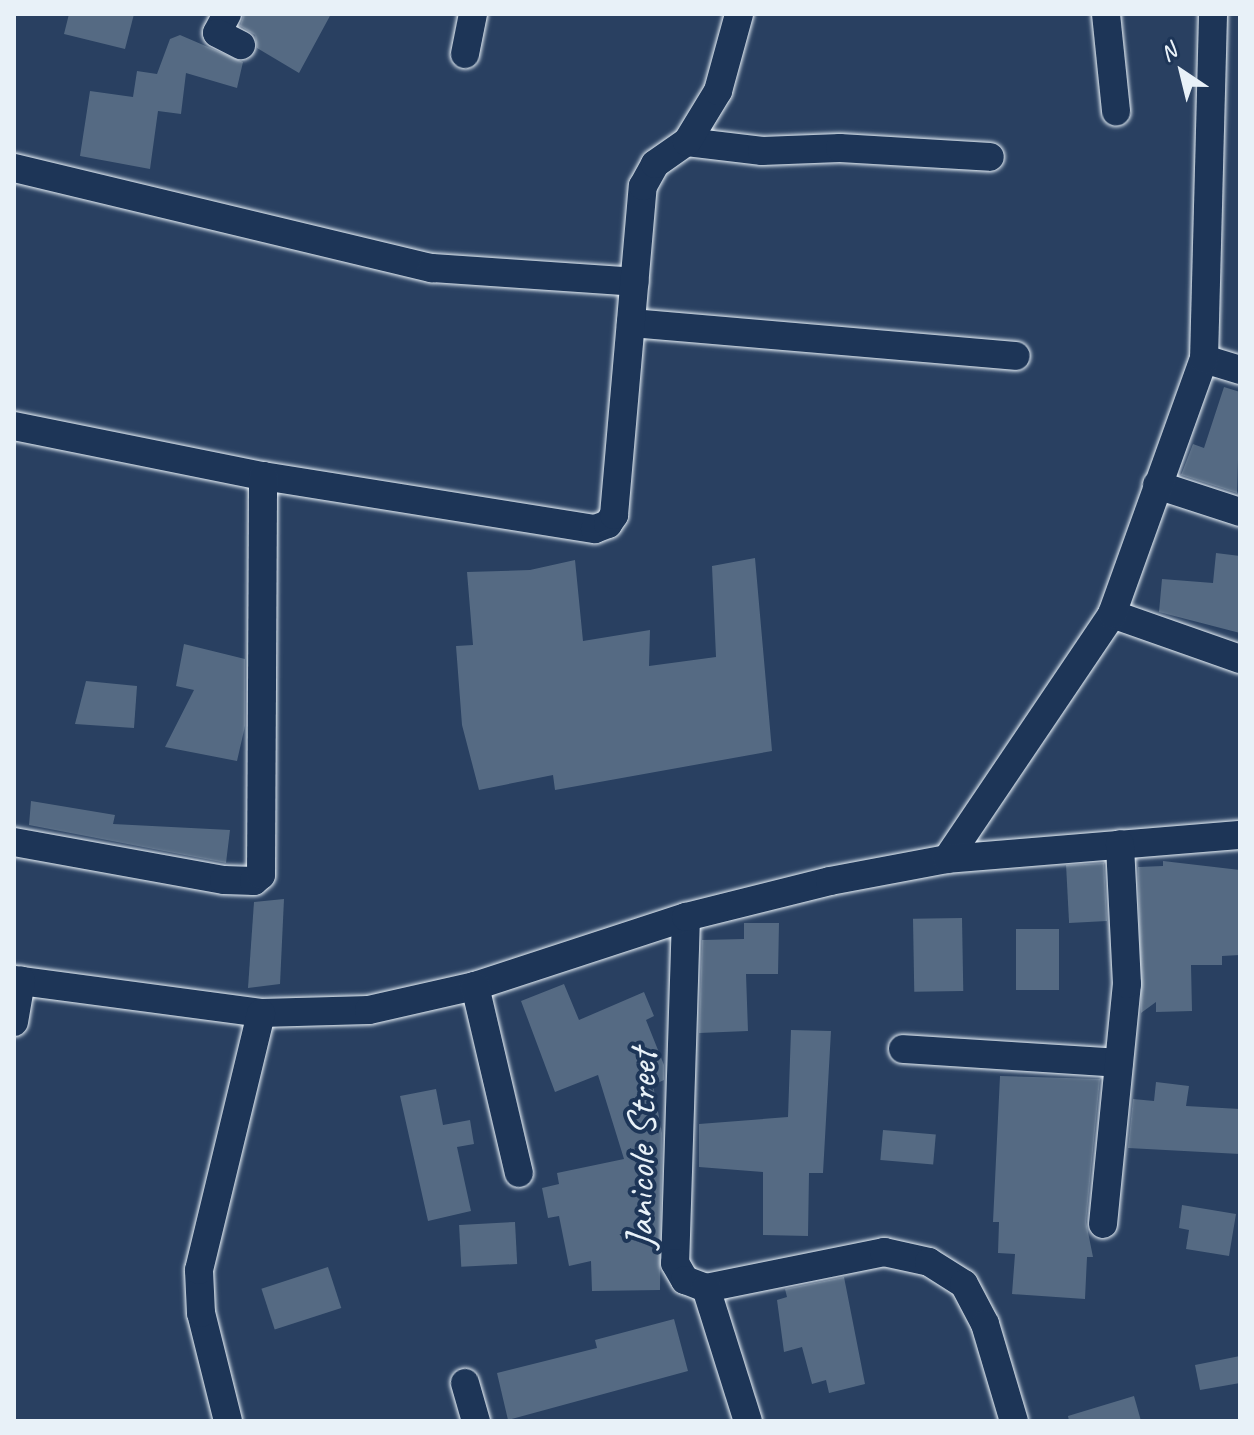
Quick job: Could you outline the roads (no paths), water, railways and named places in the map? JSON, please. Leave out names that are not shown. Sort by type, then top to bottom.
[{"type":"street","points":[[227,14],[217,33],[241,45]]},
{"type":"street","points":[[465,54],[473,14]]},
{"type":"street","points":[[14,426],[263,476],[595,529],[608,524],[614,515],[643,186],[655,164],[687,142],[718,91],[739,14]]},
{"type":"street","points":[[1106,14],[1116,111]]},
{"type":"street","points":[[947,859],[1112,614],[1204,359],[1213,14]]},
{"type":"street","points":[[687,142],[762,151],[840,148],[990,157]]},
{"type":"street","points":[[14,168],[432,268],[635,282]]},
{"type":"street","points":[[631,323],[1016,356]]},
{"type":"street","points":[[1204,359],[1240,370]]},
{"type":"street","points":[[14,842],[224,880],[254,881],[261,875],[263,476]]},
{"type":"street","points":[[1157,485],[1240,512]]},
{"type":"street","points":[[1112,614],[1240,659]]},
{"type":"street","points":[[14,1022],[18,981],[261,1013],[369,1010],[475,986],[686,917],[947,859],[1240,835]]},
{"type":"street","points":[[1103,1224],[1127,984],[1120,844]]},
{"type":"street","name":"Janicole Street","points":[[686,917],[675,1263],[685,1280],[706,1288],[884,1252],[929,1262],[964,1284],[1014,1421]]},
{"type":"street","points":[[475,986],[519,1173]]},
{"type":"street","points":[[228,1421],[201,1313],[199,1270],[261,1013]]},
{"type":"street","points":[[903,1049],[1119,1063]]},
{"type":"street","points":[[706,1288],[748,1421]]},
{"type":"street","points":[[465,1383],[476,1421]]}]
